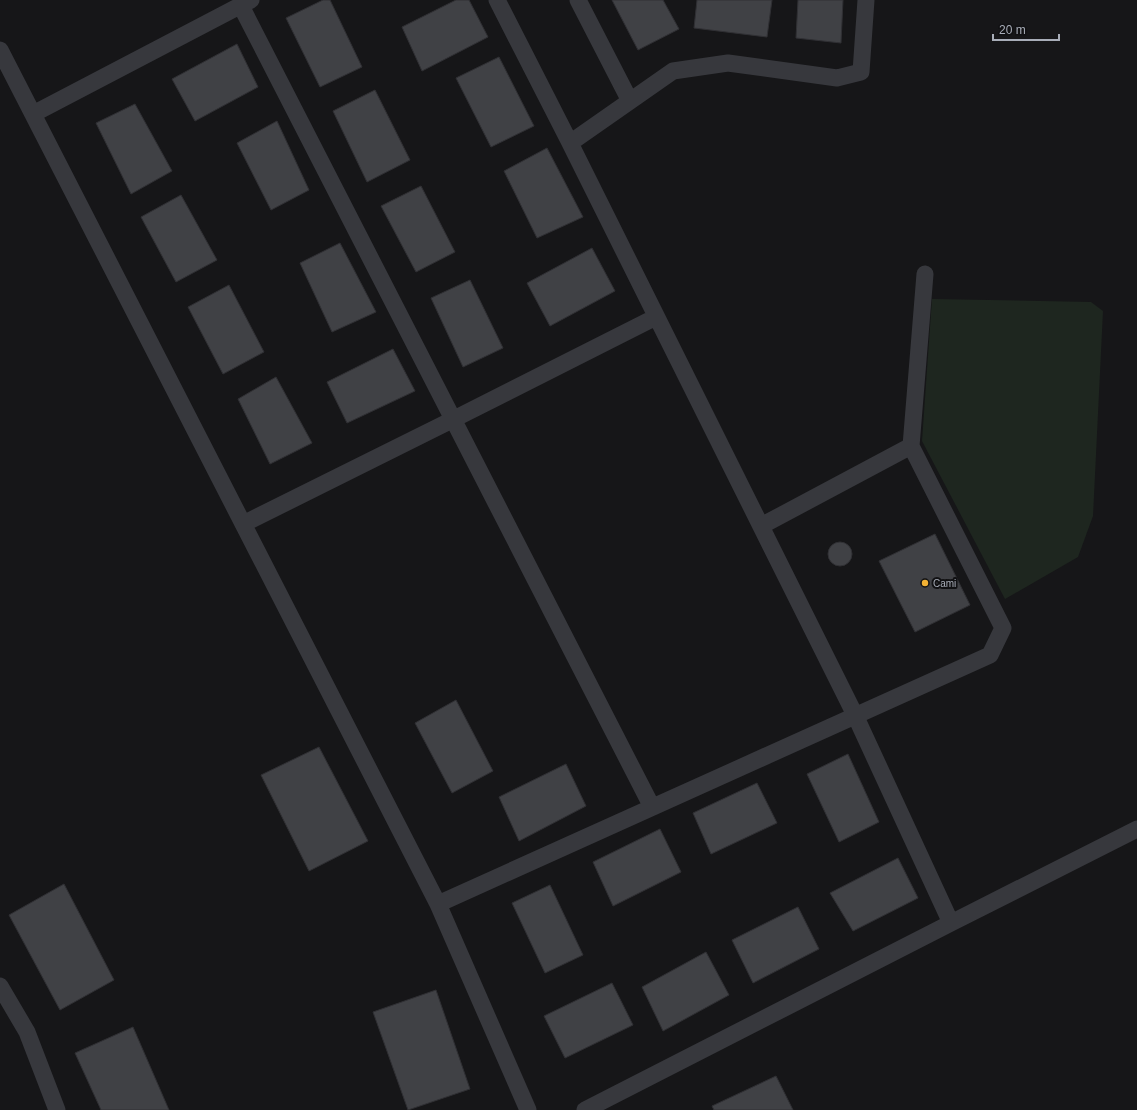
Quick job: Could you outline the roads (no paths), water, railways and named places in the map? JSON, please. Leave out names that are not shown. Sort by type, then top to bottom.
[{"type":"street","points":[[497,0],[570,143],[855,715],[951,923]]},
{"type":"street","points":[[578,0],[630,101]]},
{"type":"street","points":[[570,143],[673,71],[728,63],[838,78],[861,72],[866,0]]},
{"type":"street","points":[[33,114],[246,3],[454,420],[652,807]]},
{"type":"street","points":[[0,50],[438,904],[528,1110]]},
{"type":"street","points":[[438,904],[990,655],[1003,628],[911,446],[925,274]]},
{"type":"street","points":[[243,524],[454,420],[656,317]]},
{"type":"street","points":[[761,526],[911,446]]},
{"type":"street","points":[[585,1110],[1137,828]]},
{"type":"street","points":[[0,986],[27,1032],[57,1110]]},
{"type":"place","name":"Cami","points":[[925,583]]}]
